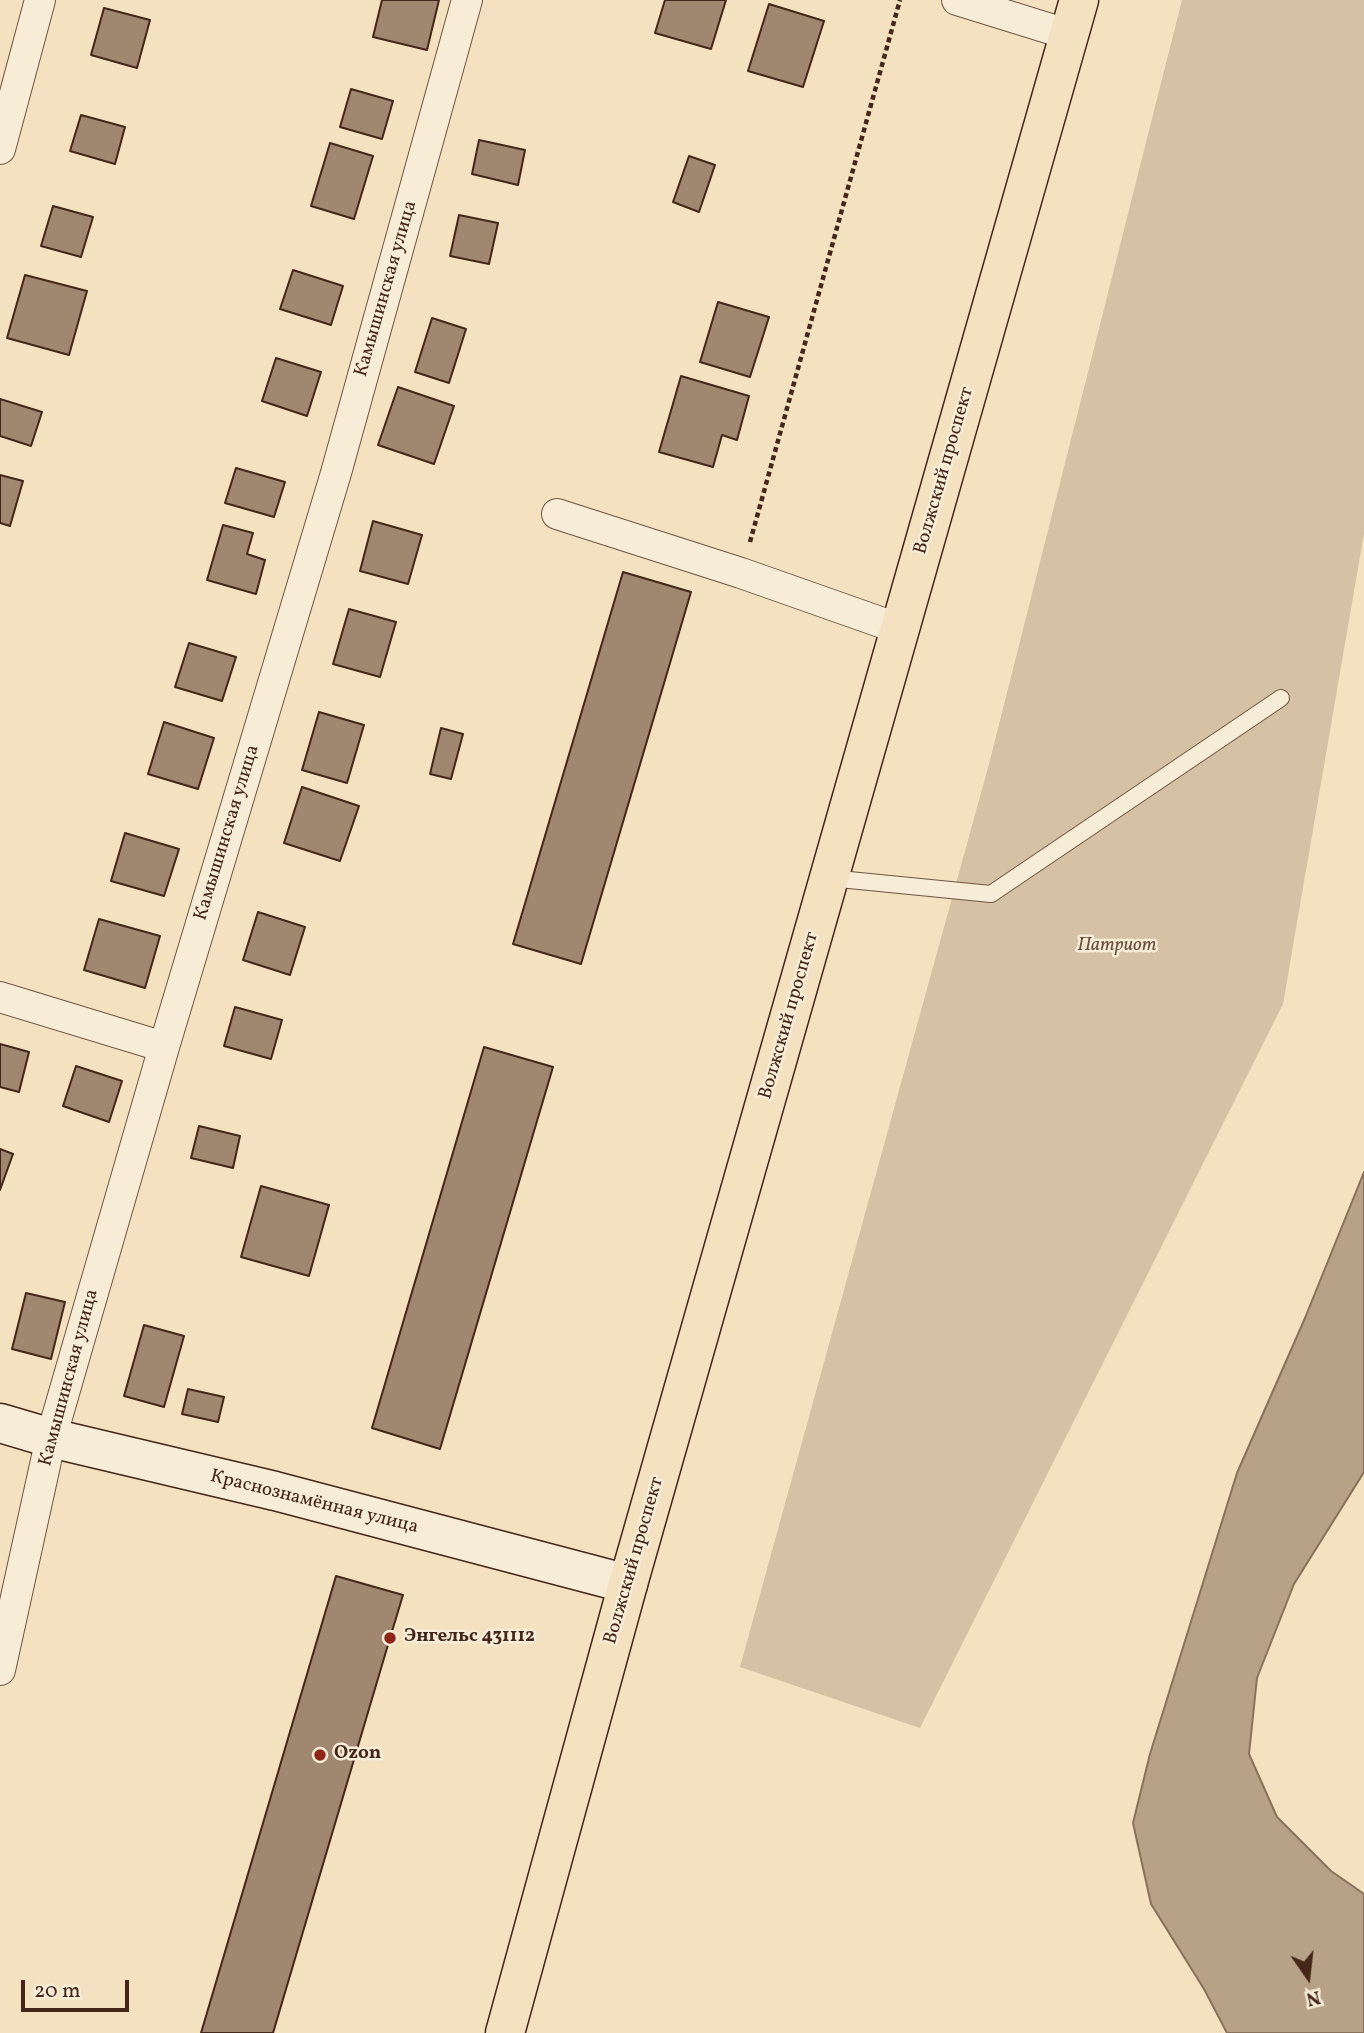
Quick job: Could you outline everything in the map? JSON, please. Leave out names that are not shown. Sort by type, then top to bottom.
[{"type":"main road","name":"Волжский проспект","points":[[505,2033],[628,1584],[1074,17]]},
{"type":"street","points":[[0,149],[40,0]]},
{"type":"street","name":"Камышинская улица","points":[[0,1670],[51,1438],[164,1047],[332,487],[467,0]]},
{"type":"street","points":[[957,0],[1074,17]]},
{"type":"street","points":[[557,514],[741,573],[900,629]]},
{"type":"street","points":[[0,997],[164,1047]]},
{"type":"street","name":"Краснознамённая улица","points":[[0,1423],[628,1584]]},
{"type":"lane","points":[[829,878],[991,894],[1280,698]]},
{"type":"path","points":[[741,573],[900,0]]},
{"type":"green space","name":"Патриот","points":[[1182,0],[1364,0],[1364,533],[1283,1004],[920,1728],[740,1667],[989,764]]},
{"type":"shaded area","points":[[1364,1172],[1364,1472],[1294,1584],[1257,1678],[1249,1754],[1277,1817],[1331,1871],[1364,1894],[1364,2033],[1227,2033],[1204,1989],[1151,1904],[1133,1823],[1150,1754],[1237,1473],[1305,1318]]},
{"type":"building","points":[[382,0],[439,0],[427,50],[373,37]]},
{"type":"building","points":[[665,0],[726,0],[711,49],[655,33]]},
{"type":"building","points":[[769,4],[824,21],[803,87],[748,71]]},
{"type":"building","points":[[104,8],[150,20],[137,68],[91,55]]},
{"type":"building","points":[[351,89],[393,101],[382,139],[340,127]]},
{"type":"building","points":[[81,115],[125,127],[115,164],[70,151]]},
{"type":"building","points":[[479,140],[525,150],[518,185],[472,174]]},
{"type":"building","points":[[330,143],[373,156],[354,219],[311,206]]},
{"type":"building","points":[[689,156],[715,165],[699,212],[673,202]]},
{"type":"building","points":[[53,206],[93,217],[81,257],[41,246]]},
{"type":"building","points":[[459,215],[498,223],[489,264],[450,256]]},
{"type":"building","points":[[293,270],[343,286],[331,325],[280,309]]},
{"type":"building","points":[[25,275],[87,291],[69,355],[7,338]]},
{"type":"building","points":[[718,302],[769,317],[750,377],[700,362]]},
{"type":"building","points":[[432,318],[466,329],[449,383],[415,372]]},
{"type":"building","points":[[276,358],[321,372],[307,416],[262,401]]},
{"type":"building","points":[[681,376],[749,396],[737,440],[722,435],[713,467],[659,452]]},
{"type":"building","points":[[398,387],[454,406],[434,464],[378,445]]},
{"type":"building","points":[[0,399],[42,412],[31,446],[0,436]]},
{"type":"building","points":[[236,468],[285,482],[274,517],[225,503]]},
{"type":"building","points":[[0,475],[23,481],[10,526],[0,523]]},
{"type":"building","points":[[373,521],[422,535],[408,584],[360,571]]},
{"type":"building","points":[[223,525],[253,533],[247,554],[265,560],[256,594],[207,580]]},
{"type":"building","points":[[623,572],[691,592],[581,964],[513,944]]},
{"type":"building","points":[[349,609],[396,622],[380,677],[333,664]]},
{"type":"building","points":[[189,643],[236,657],[222,701],[175,687]]},
{"type":"building","points":[[319,712],[364,725],[347,783],[302,770]]},
{"type":"building","points":[[164,722],[214,738],[198,789],[148,774]]},
{"type":"building","points":[[441,728],[463,734],[451,779],[430,774]]},
{"type":"building","points":[[302,787],[359,806],[340,861],[284,843]]},
{"type":"building","points":[[125,833],[179,849],[164,896],[111,881]]},
{"type":"building","points":[[258,912],[305,927],[290,975],[243,960]]},
{"type":"building","points":[[99,919],[160,936],[145,988],[84,970]]},
{"type":"building","points":[[235,1007],[282,1020],[271,1059],[224,1046]]},
{"type":"building","points":[[0,1044],[29,1052],[19,1092],[0,1087]]},
{"type":"building","points":[[484,1047],[553,1067],[440,1449],[372,1428]]},
{"type":"building","points":[[76,1066],[122,1081],[109,1122],[63,1106]]},
{"type":"building","points":[[199,1126],[240,1136],[233,1168],[191,1158]]},
{"type":"building","points":[[0,1149],[13,1154],[0,1190]]},
{"type":"building","points":[[261,1186],[329,1205],[309,1276],[241,1257]]},
{"type":"building","points":[[26,1293],[65,1302],[51,1359],[12,1349]]},
{"type":"building","points":[[144,1325],[184,1336],[164,1407],[124,1396]]},
{"type":"building","points":[[188,1389],[224,1397],[218,1422],[182,1414]]},
{"type":"building","points":[[336,1576],[403,1595],[273,2033],[201,2033]]},
{"type":"place","name":"Энгельс 431112","points":[[390,1638]]},
{"type":"place","name":"Ozon","points":[[320,1755]]}]
